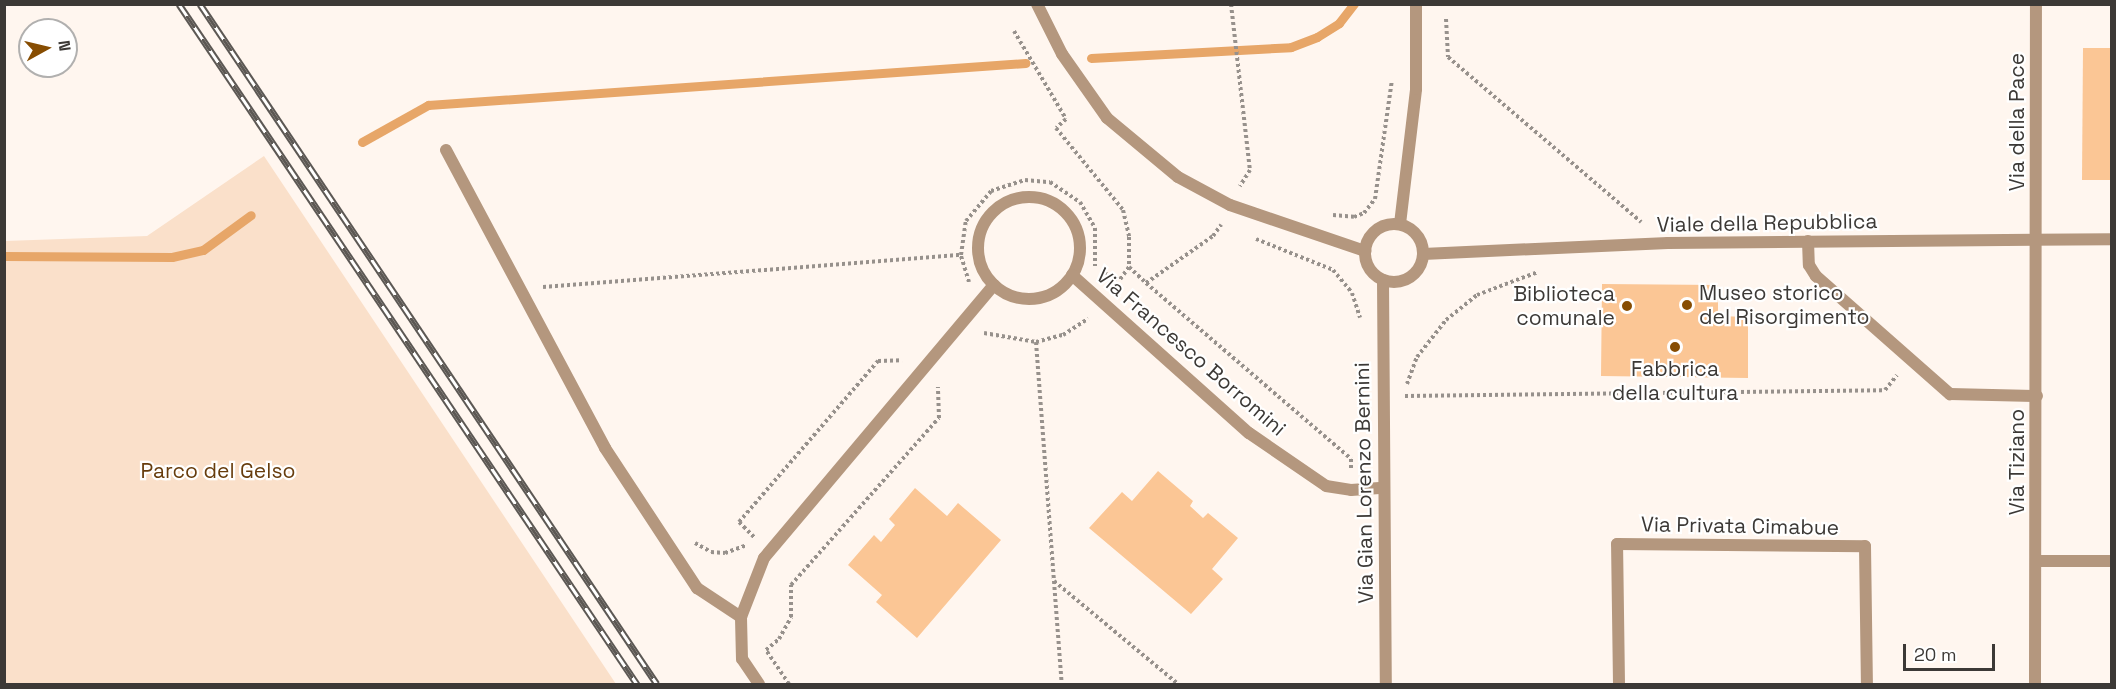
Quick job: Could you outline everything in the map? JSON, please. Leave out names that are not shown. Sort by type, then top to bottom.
[{"type":"street","points":[[1037,4],[1062,54],[1107,118],[1178,177],[1230,205],[1365,251]]},
{"type":"street","points":[[1400,224],[1416,89],[1416,4]]},
{"type":"street","name":"Via della Pace","points":[[2036,4],[2037,240]]},
{"type":"street","points":[[446,150],[605,448],[697,588],[741,617]]},
{"type":"street","name":"Via Francesco Borromini","points":[[1032,197],[1049,201],[1069,217],[1080,242],[1079,259],[1072,275],[1063,286],[1035,299],[1021,298],[994,285],[984,271],[979,254],[980,236],[999,207],[1014,199],[1032,197]]},
{"type":"street","points":[[1400,224],[1416,235],[1423,254],[1421,263],[1410,277],[1383,280],[1369,269],[1365,251],[1372,233],[1381,227],[1400,224]]},
{"type":"street","name":"Viale della Repubblica","points":[[1423,254],[1808,241],[2112,239]]},
{"type":"street","name":"Via Tiziano","points":[[2035,684],[2037,240]]},
{"type":"street","points":[[1808,241],[1809,265],[1816,276],[1909,361],[1950,394],[2037,396]]},
{"type":"street","name":"Via Francesco Borromini","points":[[1072,275],[1249,433],[1326,486],[1351,490],[1383,488]]},
{"type":"street","name":"Via Gian Lorenzo Bernini","points":[[1383,280],[1382,396],[1386,684]]},
{"type":"street","points":[[759,684],[742,659],[741,617],[764,558],[994,285]]},
{"type":"street","name":"Via Privata Cimabue","points":[[1619,684],[1617,544],[1865,546],[1867,684]]},
{"type":"street","points":[[2036,561],[2112,561]]},
{"type":"path","points":[[1231,4],[1240,72]]},
{"type":"path","points":[[1446,19],[1448,57],[1642,224],[1652,227]]},
{"type":"path","points":[[979,339],[986,331],[1036,342],[1063,335],[1092,316],[1129,267],[1129,237],[1123,210],[1056,128],[1066,119],[1014,31]]},
{"type":"path","points":[[1329,215],[1354,217],[1364,213],[1375,199],[1393,75]]},
{"type":"path","points":[[964,293],[971,285],[961,255],[966,221],[980,200],[1002,185],[1035,179],[1061,188],[1080,202],[1097,239],[1095,270],[1120,280]]},
{"type":"path","points":[[1229,183],[1246,192]]},
{"type":"path","points":[[540,288],[961,255]]},
{"type":"path","points":[[1403,396],[1417,357],[1446,320],[1477,295],[1544,270]]},
{"type":"path","points":[[535,277],[545,298]]},
{"type":"path","points":[[1146,283],[1351,459],[1351,490]]},
{"type":"path","points":[[1036,342],[1062,684]]},
{"type":"path","points":[[691,539],[711,552],[725,553],[747,545],[754,536],[739,522],[878,361],[907,360]]},
{"type":"path","points":[[1382,396],[1885,390],[1909,361]]},
{"type":"path","points":[[789,684],[766,650],[779,639],[791,617],[791,585],[939,418],[938,387],[945,379]]},
{"type":"path","points":[[1054,581],[1178,684]]},
{"type":"green space","name":"Parco del Gelso","points":[[264,156],[616,684],[5,684],[5,241],[147,236]]},
{"type":"building","points":[[2083,48],[2112,48],[2112,180],[2082,180]]},
{"type":"building","name":"Fabbrica della cultura","points":[[1602,284],[1718,285],[1718,316],[1748,317],[1748,378],[1601,376]]},
{"type":"building","points":[[1158,471],[1193,501],[1190,506],[1203,518],[1208,513],[1238,538],[1212,569],[1223,579],[1191,614],[1089,528],[1122,492],[1132,501]]},
{"type":"building","points":[[915,488],[947,516],[958,503],[1001,540],[917,638],[876,602],[882,595],[848,565],[874,535],[881,542],[895,525],[889,519]]},
{"type":"waterway","points":[[1091,58],[1291,47],[1317,37],[1339,23],[1354,4]]},
{"type":"waterway","points":[[362,142],[428,105],[1026,63]]},
{"type":"waterway","points":[[4,256],[172,257],[203,250],[251,215]]},
{"type":"railway","points":[[179,4],[637,684]]},
{"type":"railway","points":[[200,4],[657,684]]},
{"type":"place","name":"Museo storico del Risorgimento","points":[[1687,305]]},
{"type":"place","name":"Biblioteca comunale","points":[[1627,306]]},
{"type":"place","name":"Fabbrica della cultura","points":[[1675,347]]}]
